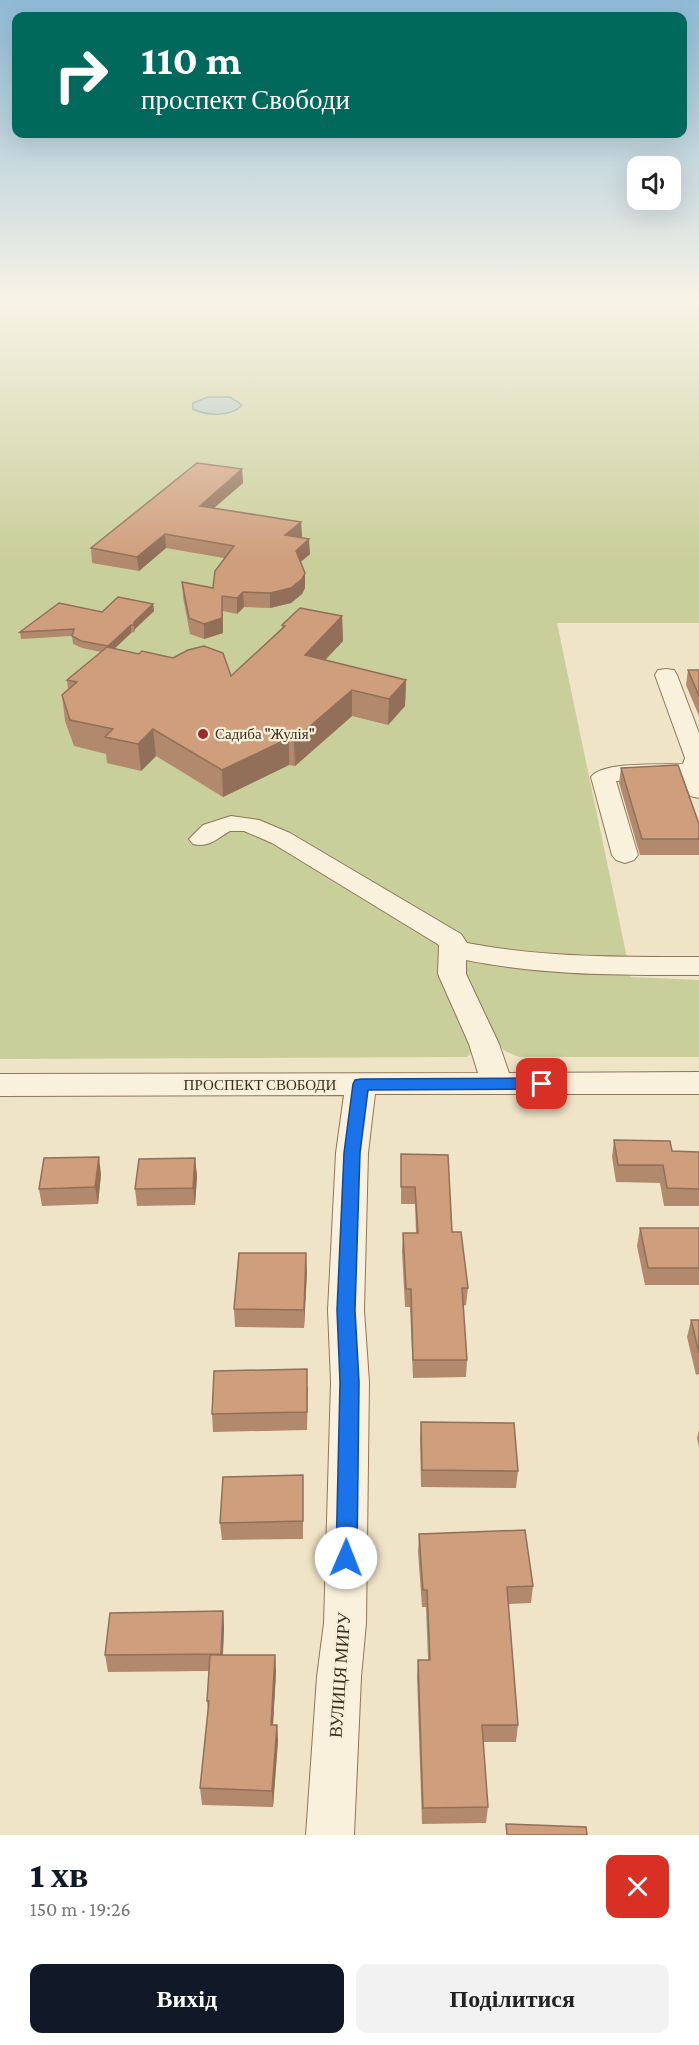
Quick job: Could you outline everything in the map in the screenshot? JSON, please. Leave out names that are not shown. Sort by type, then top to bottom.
[{"type":"street","points":[[626,855],[603,777],[609,774],[696,781],[697,758],[666,675]]},
{"type":"street","points":[[202,839],[221,825],[235,822],[262,829],[281,838],[451,940],[452,974],[484,1044],[496,1084]]},
{"type":"street","points":[[453,949],[514,961],[587,966],[699,966]]},
{"type":"street","name":"ПРОСПЕКТ СВОБОДИ","points":[[0,1086],[699,1083]]},
{"type":"street","name":"ВУЛИЦЯ МИРУ","points":[[330,1835],[339,1677],[345,1623],[350,1382],[346,1310],[352,1153],[361,1084]]},
{"type":"green space","points":[[0,387],[699,387],[699,623],[557,623],[631,977],[699,980],[699,1057],[519,1057],[505,1051],[493,1039],[473,1045],[472,1052],[467,1057],[0,1059]]},
{"type":"water","points":[[208,397],[230,397],[242,405],[232,412],[219,414],[193,409],[193,403]]},
{"type":"building","points":[[197,463],[242,469],[200,506],[301,522],[285,535],[309,539],[296,551],[305,573],[302,579],[291,588],[270,593],[243,592],[237,598],[222,596],[222,618],[204,624],[189,618],[182,582],[213,588],[215,571],[234,546],[165,534],[137,557],[91,548]]},
{"type":"building","points":[[118,597],[153,604],[134,622],[134,625],[131,625],[108,646],[81,641],[72,636],[74,629],[20,632],[59,603],[102,612]]},
{"type":"building","points":[[300,608],[342,616],[305,655],[406,680],[389,699],[352,690],[294,740],[289,738],[222,770],[153,729],[138,744],[105,737],[113,729],[70,720],[62,695],[77,682],[67,680],[107,647],[139,654],[142,651],[173,658],[188,650],[204,646],[223,653],[231,676],[285,626],[282,625]]},
{"type":"building","points":[[688,670],[699,670],[699,696]]},
{"type":"building","points":[[678,765],[699,824],[699,839],[642,839],[621,768]]},
{"type":"building","points":[[614,1140],[670,1141],[672,1151],[699,1152],[699,1189],[667,1188],[663,1165],[618,1165]]},
{"type":"building","points":[[401,1154],[448,1155],[452,1232],[461,1232],[468,1288],[462,1288],[467,1360],[413,1360],[411,1289],[406,1289],[403,1233],[418,1233],[415,1187],[401,1187]]},
{"type":"building","points":[[99,1157],[95,1187],[39,1189],[44,1158]]},
{"type":"building","points":[[195,1158],[193,1188],[135,1189],[139,1159]]},
{"type":"building","points":[[640,1228],[699,1228],[699,1268],[648,1268]]},
{"type":"building","points":[[239,1253],[306,1253],[304,1310],[234,1309]]},
{"type":"building","points":[[691,1320],[699,1320],[699,1353]]},
{"type":"building","points":[[307,1369],[307,1412],[212,1414],[214,1371]]},
{"type":"building","points":[[421,1422],[514,1423],[518,1471],[422,1470]]},
{"type":"building","points":[[303,1475],[303,1521],[220,1523],[223,1477]]},
{"type":"building","points":[[525,1530],[533,1586],[507,1587],[518,1725],[482,1725],[488,1807],[423,1808],[418,1660],[430,1660],[427,1590],[423,1590],[419,1534]]},
{"type":"building","points":[[223,1611],[221,1654],[105,1655],[110,1613]]},
{"type":"building","points":[[210,1655],[275,1655],[271,1725],[277,1725],[272,1791],[200,1788],[209,1701],[207,1701]]},
{"type":"building","points":[[506,1824],[586,1827],[587,1835],[507,1835]]},
{"type":"place","name":"Садиба \"Жулія\"","points":[[203,734]]},
{"type":"route","points":[[346,1558],[350,1382],[346,1310],[352,1153],[361,1084],[542,1084]]}]
